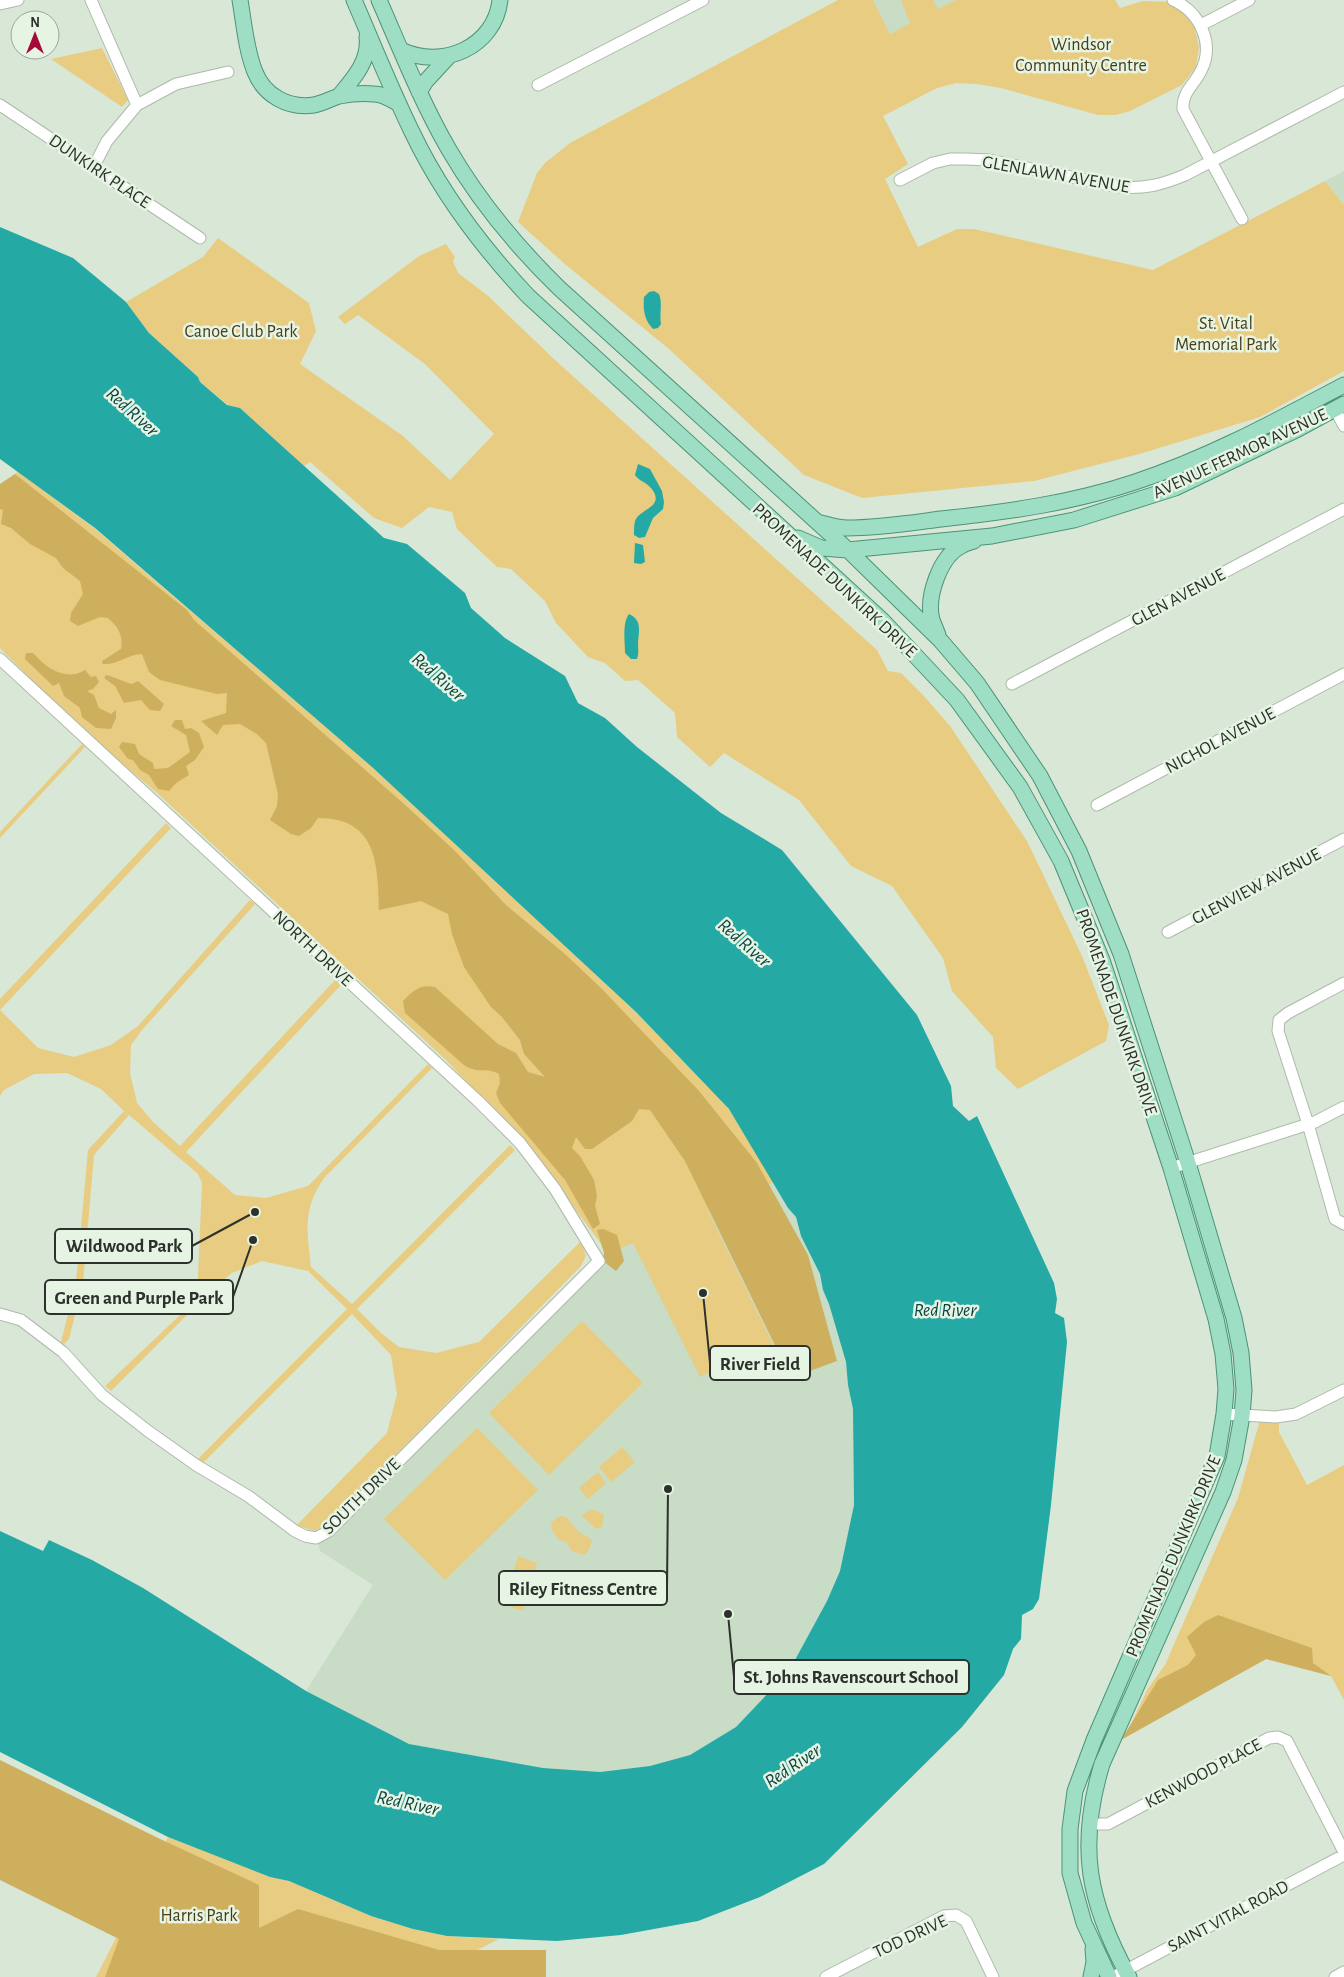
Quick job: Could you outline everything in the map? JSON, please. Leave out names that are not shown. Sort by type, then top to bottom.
[{"type":"main road","points":[[240,0],[252,66],[258,79],[268,92],[283,101],[302,106],[319,103],[339,96],[375,94],[390,98],[398,104]]},
{"type":"main road","name":"PROMENADE DUNKIRK DRIVE","points":[[354,0],[398,104],[424,157],[449,199],[486,249],[528,296],[882,620],[957,700],[1020,787],[1056,853],[1102,960],[1171,1168],[1220,1336],[1225,1380],[1224,1414],[1217,1456],[1088,1753],[1075,1792],[1070,1829],[1070,1873],[1084,1923],[1092,1940],[1119,1975]]},
{"type":"main road","name":"PROMENADE DUNKIRK DRIVE","points":[[379,0],[419,92],[463,174],[500,224],[540,270],[848,550],[941,641],[977,683],[1032,763],[1076,845],[1121,954],[1188,1163],[1234,1318],[1241,1353],[1244,1390],[1242,1416],[1234,1460],[1223,1492],[1102,1764],[1093,1795],[1089,1824],[1089,1870],[1101,1919],[1119,1975]]},
{"type":"main road","points":[[401,50],[417,56],[450,55],[470,48],[484,37],[493,25],[500,0]]},
{"type":"main road","points":[[339,96],[365,59],[368,47],[366,28]]},
{"type":"main road","points":[[419,92],[426,81],[450,55]]},
{"type":"main road","name":"AVENUE FERMOR AVENUE","points":[[815,521],[845,528],[918,522],[1032,508],[1099,493],[1167,471],[1215,451],[1344,385]]},
{"type":"main road","name":"AVENUE FERMOR AVENUE","points":[[785,532],[822,548],[848,550],[992,536],[1074,520],[1176,488],[1339,407]]},
{"type":"main road","points":[[1095,513],[1089,503],[1092,497],[1099,493]]},
{"type":"main road","points":[[941,641],[932,619],[931,609],[932,591],[941,566],[961,545],[992,536]]},
{"type":"main road","points":[[1056,853],[1076,845]]},
{"type":"main road","points":[[1091,1977],[1094,1962],[1092,1940]]},
{"type":"street","points":[[0,4],[18,0]]},
{"type":"street","points":[[91,0],[137,105]]},
{"type":"street","points":[[538,85],[704,0]]},
{"type":"street","points":[[1173,0],[1186,8],[1201,25],[1206,45],[1204,64],[1201,72],[1184,95],[1182,101],[1183,109],[1242,219]]},
{"type":"street","points":[[1201,25],[1249,0]]},
{"type":"street","points":[[94,166],[107,141],[137,105],[176,84],[228,72]]},
{"type":"street","name":"GLENLAWN AVENUE","points":[[900,180],[933,163],[950,159],[966,159],[989,160],[1119,187],[1139,188],[1163,184],[1185,175],[1344,92]]},
{"type":"street","name":"DUNKIRK PLACE","points":[[0,105],[200,238]]},
{"type":"street","points":[[1339,407],[1344,426]]},
{"type":"street","name":"GLEN AVENUE","points":[[1012,684],[1344,509]]},
{"type":"street","name":"NORTH DRIVE","points":[[0,659],[478,1101],[520,1143],[555,1189],[599,1261]]},
{"type":"street","name":"NICHOL AVENUE","points":[[1097,805],[1344,674]]},
{"type":"street","name":"GLENVIEW AVENUE","points":[[1168,932],[1344,839]]},
{"type":"street","points":[[1344,983],[1288,1013],[1279,1020],[1278,1031],[1308,1124],[1335,1220],[1344,1224]]},
{"type":"street","points":[[1171,1168],[1308,1124],[1344,1107]]},
{"type":"street","name":"SOUTH DRIVE","points":[[0,1314],[20,1320],[63,1352],[102,1395],[148,1431],[196,1465],[248,1496],[296,1531],[305,1536],[316,1538],[329,1531],[599,1261]]},
{"type":"street","points":[[1224,1414],[1276,1417],[1296,1414],[1344,1390]]},
{"type":"street","name":"KENWOOD PLACE","points":[[1089,1824],[1108,1824],[1269,1738],[1278,1737],[1287,1741],[1344,1853]]},
{"type":"street","name":"SAINT VITAL ROAD","points":[[1119,1975],[1344,1853]]},
{"type":"street","name":"TOD DRIVE","points":[[826,1977],[944,1916],[956,1915],[966,1921],[993,1977]]},
{"type":"street","points":[[1335,1977],[1344,1972]]},
{"type":"shaded area","points":[[873,0],[956,0],[890,34]]},
{"type":"shaded area","points":[[1344,171],[1344,205],[1325,181]]},
{"type":"shaded area","points":[[774,1182],[788,1208],[796,1217],[801,1236],[820,1274],[823,1290],[846,1362],[853,1409],[854,1505],[840,1571],[827,1601],[789,1671],[736,1727],[690,1755],[650,1766],[600,1772],[543,1768],[409,1744],[306,1691],[373,1585],[320,1551],[316,1538],[594,1258]]},
{"type":"green space","points":[[838,0],[873,0],[890,34],[910,23],[901,0],[933,0],[938,9],[956,0],[1115,0],[1120,8],[1143,1],[1168,2],[1181,11],[1194,25],[1199,47],[1196,67],[1182,85],[1130,111],[1116,115],[1098,115],[1001,88],[977,84],[956,83],[937,88],[883,116],[908,164],[885,179],[918,247],[957,229],[974,229],[1153,270],[1325,181],[1344,205],[1344,371],[1260,417],[1143,453],[1034,481],[862,498],[804,475],[669,349],[566,265],[518,222],[537,173],[545,163],[570,143]]},
{"type":"green space","points":[[102,48],[128,100],[122,107],[52,60],[60,60],[60,57]]},
{"type":"green space","name":"Canoe Club Park","points":[[218,238],[309,303],[316,331],[300,364],[403,436],[450,480],[494,434],[425,364],[358,315],[345,324],[338,317],[419,256],[446,244],[455,257],[453,261],[458,273],[487,295],[555,360],[877,650],[888,671],[901,673],[950,726],[1027,841],[1082,956],[1109,1025],[1106,1041],[1018,1089],[996,1068],[993,1037],[952,991],[943,958],[892,886],[851,866],[799,800],[724,753],[710,767],[677,737],[675,713],[638,680],[625,681],[605,663],[588,657],[556,623],[545,601],[511,569],[497,567],[457,529],[452,512],[429,507],[402,528],[374,518],[310,462],[304,466],[240,408],[228,405],[200,382],[198,377],[149,333],[126,302],[203,257]]},
{"type":"green space","points":[[18,472],[94,528],[372,767],[636,1012],[729,1109],[774,1182],[708,1211],[773,1344],[700,1377],[633,1243],[608,1253],[527,1145],[446,1060],[156,792],[79,728],[0,648],[0,484]]},
{"type":"green space","points":[[15,474],[187,610],[194,620],[403,803],[454,850],[506,905],[565,954],[601,988],[699,1091],[757,1163],[808,1255],[837,1361],[791,1378],[685,1161],[650,1110],[639,1109],[632,1121],[592,1149],[585,1149],[576,1137],[572,1148],[580,1156],[594,1180],[597,1196],[595,1206],[600,1224],[593,1229],[565,1180],[500,1103],[496,1093],[500,1083],[499,1074],[474,1070],[464,1065],[405,1013],[403,1001],[410,994],[421,987],[435,987],[498,1044],[516,1053],[528,1072],[545,1077],[524,1054],[520,1040],[501,1016],[491,1007],[464,967],[452,934],[448,914],[421,901],[379,910],[375,861],[363,835],[352,826],[338,820],[318,818],[311,828],[299,836],[291,834],[270,820],[277,806],[278,794],[266,743],[257,734],[240,724],[223,725],[217,735],[201,721],[226,713],[227,693],[217,694],[160,680],[149,672],[142,654],[113,663],[103,664],[102,661],[121,649],[121,636],[115,625],[108,618],[100,617],[78,626],[70,621],[71,613],[83,594],[80,581],[63,568],[56,558],[30,544],[11,528],[1,524],[3,510],[0,509],[0,484]]},
{"type":"green space","points":[[26,653],[33,653],[44,664],[57,672],[71,675],[85,670],[91,677],[96,676],[99,682],[93,689],[87,691],[94,695],[99,708],[111,714],[116,710],[116,718],[111,729],[96,728],[82,717],[80,708],[64,696],[59,683],[53,686],[25,659]]},
{"type":"green space","points":[[106,675],[132,684],[138,681],[164,704],[160,711],[150,710],[141,700],[124,703],[115,686],[104,678]]},
{"type":"green space","points":[[175,720],[182,720],[185,729],[191,728],[199,733],[204,747],[195,760],[186,766],[189,775],[176,783],[169,791],[158,789],[149,775],[140,770],[133,760],[128,759],[119,747],[122,742],[135,744],[139,754],[153,763],[154,769],[168,768],[190,752],[186,735],[171,726]]},
{"type":"green space","points":[[82,744],[85,747],[0,838],[0,832]]},
{"type":"green space","points":[[166,823],[171,828],[0,1010],[0,999]]},
{"type":"green space","points":[[250,900],[255,904],[142,1030],[131,1045],[130,1073],[137,1103],[154,1123],[180,1146],[335,980],[341,985],[186,1152],[235,1195],[266,1198],[308,1186],[428,1064],[432,1068],[325,1177],[318,1188],[309,1210],[308,1220],[311,1267],[352,1304],[510,1145],[515,1150],[357,1309],[381,1333],[399,1347],[436,1353],[479,1342],[581,1241],[586,1256],[581,1266],[328,1524],[314,1531],[297,1525],[387,1433],[397,1394],[391,1355],[352,1314],[204,1462],[198,1459],[347,1309],[308,1271],[262,1261],[232,1273],[215,1287],[111,1391],[105,1386],[197,1299],[202,1183],[198,1174],[129,1115],[94,1155],[83,1283],[69,1339],[64,1344],[61,1342],[76,1282],[88,1150],[124,1111],[101,1089],[67,1073],[34,1074],[4,1090],[0,1096],[0,1010],[38,1048],[74,1057],[111,1045],[138,1026]]},
{"type":"green space","points":[[603,1229],[617,1235],[624,1261],[616,1271],[603,1261],[604,1253],[597,1230]]},
{"type":"green space","points":[[582,1321],[643,1383],[549,1475],[489,1413]]},
{"type":"green space","points":[[1260,1420],[1279,1420],[1279,1432],[1307,1485],[1344,1465],[1344,1700],[1331,1676],[1266,1659],[1126,1735],[1147,1690],[1165,1665],[1238,1498]]},
{"type":"green space","points":[[477,1428],[538,1490],[445,1580],[384,1519]]},
{"type":"green space","points":[[622,1447],[635,1462],[611,1482],[599,1467]]},
{"type":"green space","points":[[598,1472],[606,1483],[588,1499],[579,1488]]},
{"type":"green space","points":[[591,1509],[604,1514],[602,1527],[596,1529],[582,1516]]},
{"type":"green space","points":[[560,1516],[566,1517],[579,1532],[592,1540],[589,1550],[584,1555],[572,1551],[566,1542],[559,1540],[551,1529],[552,1522]]},
{"type":"green space","points":[[518,1556],[537,1563],[523,1611],[503,1604]]},
{"type":"green space","points":[[1218,1615],[1312,1648],[1313,1663],[1331,1676],[1266,1659],[1121,1740],[1158,1680],[1188,1665],[1196,1655],[1187,1637],[1204,1622]]},
{"type":"green space","points":[[0,1760],[158,1838],[259,1885],[259,1928],[298,1909],[439,1950],[546,1950],[546,1977],[105,1977],[119,1939],[0,1880]]},
{"type":"green space","name":"Harris Park","points":[[168,1837],[270,1877],[289,1881],[371,1916],[413,1929],[447,1936],[499,1939],[424,1977],[96,1977]]},
{"type":"water","name":"Red River","points":[[0,227],[73,258],[126,302],[149,333],[227,405],[240,408],[384,538],[407,544],[465,593],[471,608],[505,638],[565,676],[578,703],[605,718],[637,747],[721,813],[782,850],[917,1015],[951,1086],[953,1106],[969,1121],[977,1116],[1054,1283],[1057,1299],[1055,1313],[1064,1318],[1067,1342],[1051,1505],[1039,1599],[1033,1609],[1022,1615],[1021,1639],[1013,1649],[1004,1675],[962,1727],[824,1864],[760,1897],[698,1921],[621,1935],[557,1941],[447,1936],[413,1929],[371,1916],[289,1881],[270,1877],[168,1837],[0,1752],[0,1531],[43,1551],[49,1540],[92,1560],[143,1588],[306,1691],[409,1744],[543,1768],[600,1772],[650,1766],[690,1755],[736,1727],[789,1671],[827,1601],[840,1571],[854,1505],[853,1409],[846,1362],[823,1290],[820,1274],[801,1236],[796,1217],[788,1208],[729,1109],[636,1012],[372,767],[95,528],[0,459]]},
{"type":"water","points":[[654,291],[659,294],[660,298],[661,324],[658,328],[653,329],[646,318],[644,297],[649,292]]},
{"type":"water","points":[[638,464],[650,469],[662,491],[664,502],[663,509],[653,518],[645,537],[639,538],[634,535],[635,520],[656,499],[651,488],[635,475]]},
{"type":"water","points":[[635,543],[643,545],[645,562],[641,564],[634,563]]},
{"type":"water","points":[[629,614],[636,619],[639,626],[637,659],[631,659],[625,653],[625,627]]},
{"type":"place","name":"Wildwood Park","points":[[255,1212]]},
{"type":"place","name":"Green and Purple Park","points":[[253,1240]]},
{"type":"place","name":"River Field","points":[[703,1293]]},
{"type":"place","name":"Riley Fitness Centre","points":[[668,1489]]},
{"type":"place","name":"St. Johns Ravenscourt School","points":[[728,1614]]},
{"type":"park label","name":"Windsor Community Centre","points":[[1081,54]]},
{"type":"park label","name":"St. Vital Memorial Park","points":[[1226,333]]}]
